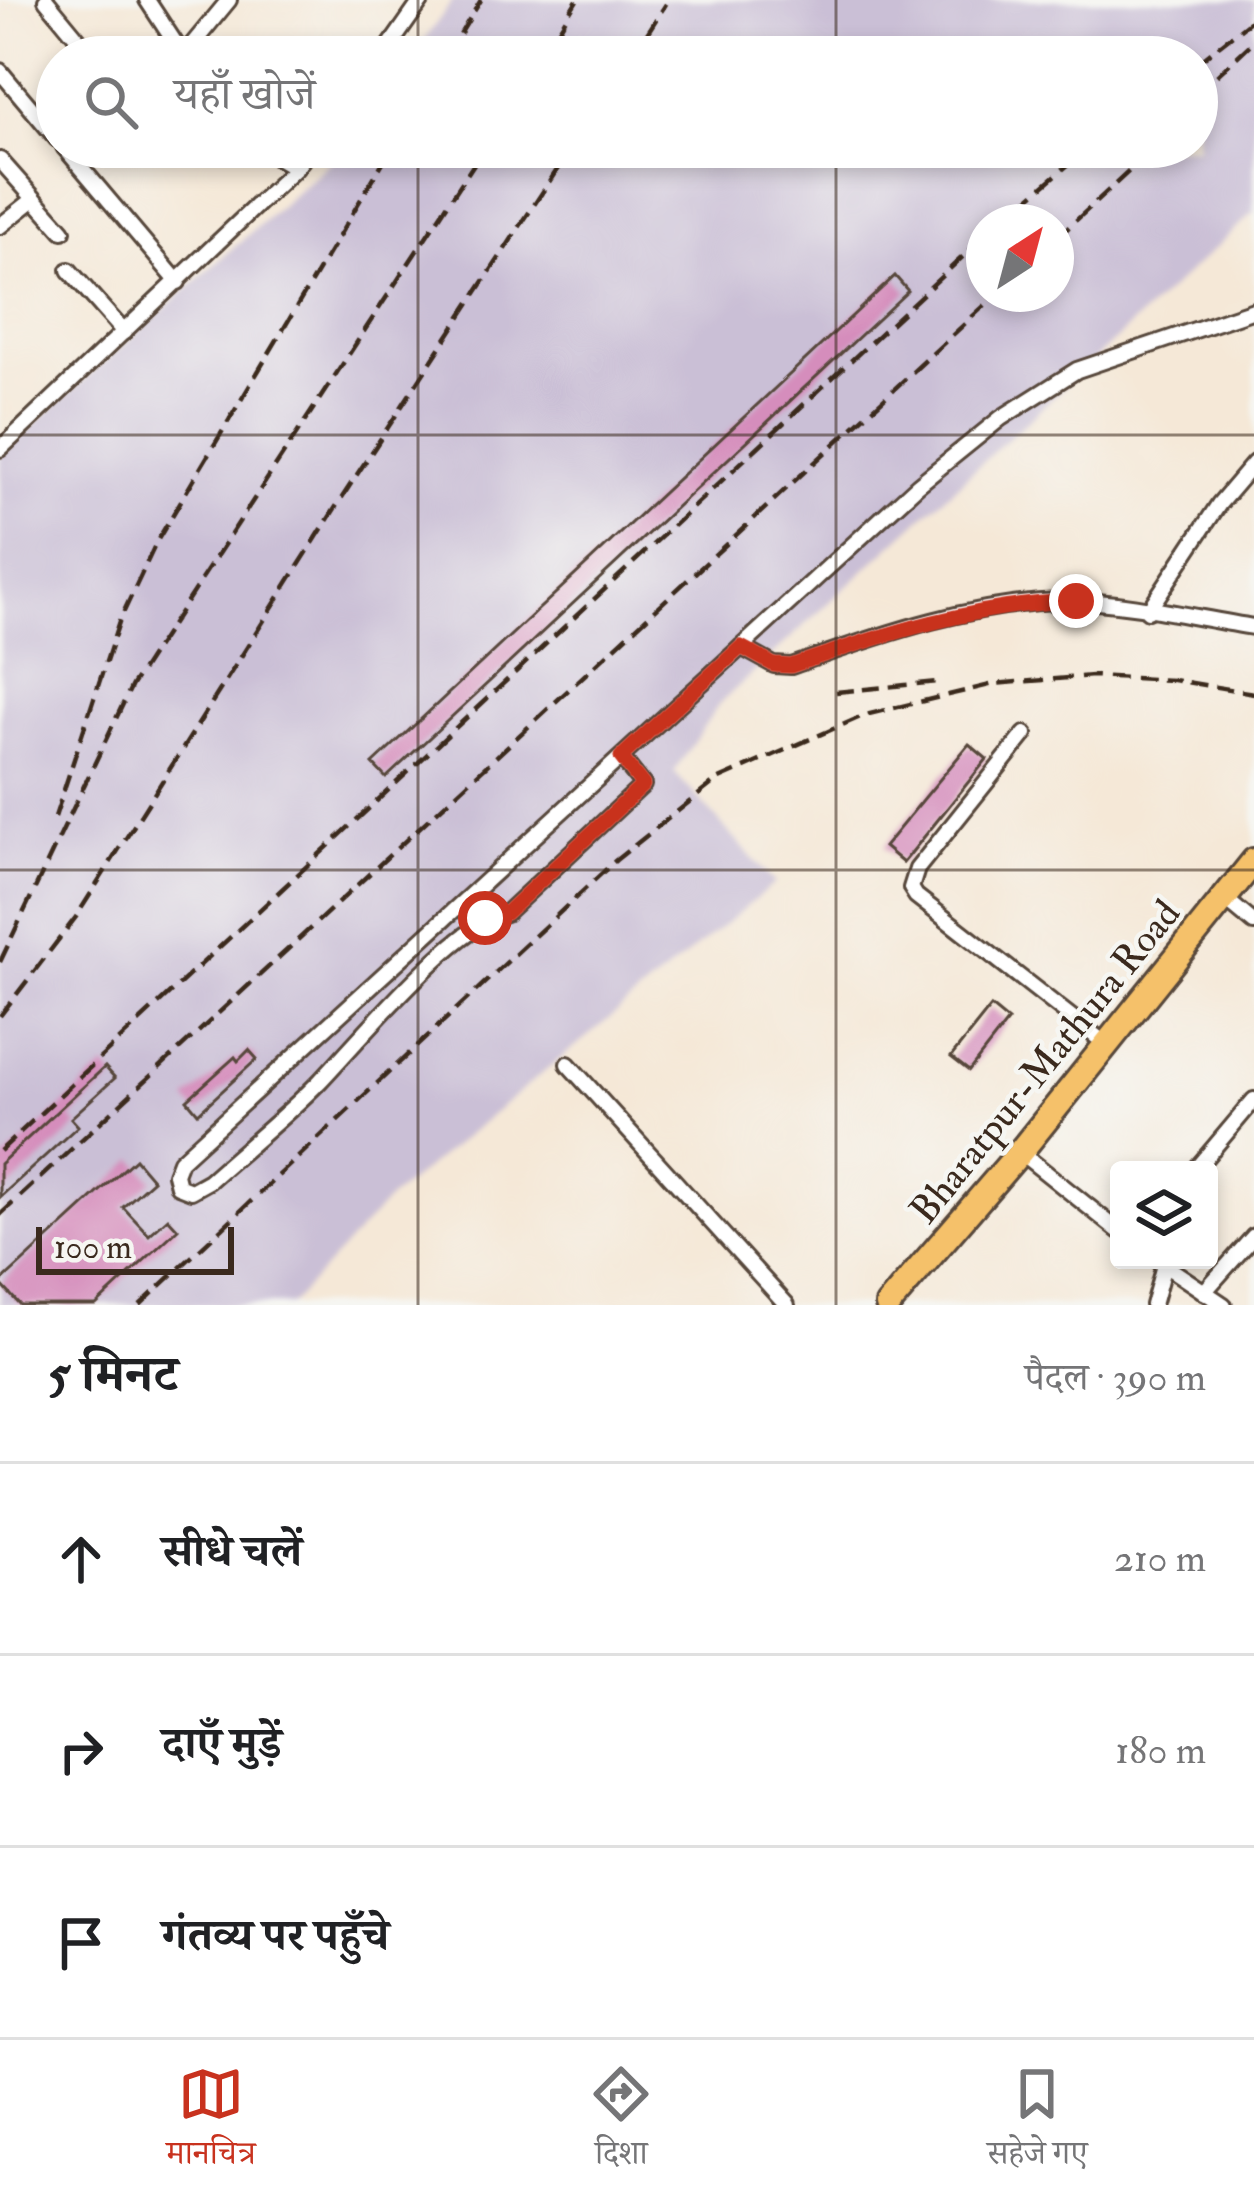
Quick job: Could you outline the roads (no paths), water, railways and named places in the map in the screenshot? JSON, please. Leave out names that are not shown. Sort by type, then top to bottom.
[{"type":"highway","name":"Bharatpur-Mathura Road","points":[[888,1305],[1020,1152],[1254,861]]},
{"type":"street","points":[[46,0],[76,36]]},
{"type":"street","points":[[147,0],[170,36]]},
{"type":"street","points":[[199,36],[229,0]]},
{"type":"street","points":[[397,36],[422,0]]},
{"type":"street","points":[[0,71],[36,114]]},
{"type":"street","points":[[1,164],[63,231]]},
{"type":"street","points":[[82,168],[178,282]]},
{"type":"street","points":[[0,449],[296,168]]},
{"type":"street","points":[[0,226],[34,199]]},
{"type":"street","points":[[70,270],[124,332]]},
{"type":"street","points":[[621,757],[643,785],[506,913],[485,918],[450,949],[317,1084],[209,1181],[191,1191],[178,1186],[175,1174],[180,1161],[741,647],[918,485],[1000,418],[1077,370],[1254,310]]},
{"type":"street","points":[[1148,611],[1227,494],[1254,463]]},
{"type":"street","points":[[741,647],[774,665],[791,666],[946,618],[1018,603],[1076,601],[1254,626]]},
{"type":"street","points":[[1024,734],[917,869],[910,888],[1107,1045]]},
{"type":"street","points":[[1224,898],[1254,923]]},
{"type":"street","points":[[568,1064],[787,1305]]},
{"type":"street","points":[[1203,1161],[1254,1100]]},
{"type":"street","points":[[1020,1152],[1110,1224]]},
{"type":"street","points":[[1204,1292],[1254,1236]]},
{"type":"street","points":[[1153,1305],[1159,1269]]},
{"type":"street","points":[[1169,1269],[1224,1305]]},
{"type":"railway","points":[[459,36],[481,0]]},
{"type":"railway","points":[[555,36],[577,0]]},
{"type":"railway","points":[[645,36],[666,4]]},
{"type":"railway","points":[[1218,46],[1254,18]]},
{"type":"railway","points":[[1218,74],[1254,41]]},
{"type":"railway","points":[[55,817],[119,622],[157,541],[379,168]]},
{"type":"railway","points":[[0,962],[132,685],[471,168]]},
{"type":"railway","points":[[0,1016],[76,917],[558,168]]},
{"type":"railway","points":[[1022,204],[1064,168]]},
{"type":"railway","points":[[1074,222],[1132,168]]},
{"type":"railway","points":[[0,1151],[966,254]]},
{"type":"railway","points":[[0,1215],[978,312]]},
{"type":"railway","points":[[140,1305],[616,860],[717,780],[865,715],[994,684],[1092,676],[1173,680],[1254,693]]},
{"type":"railway","points":[[836,692],[936,682]]}]
